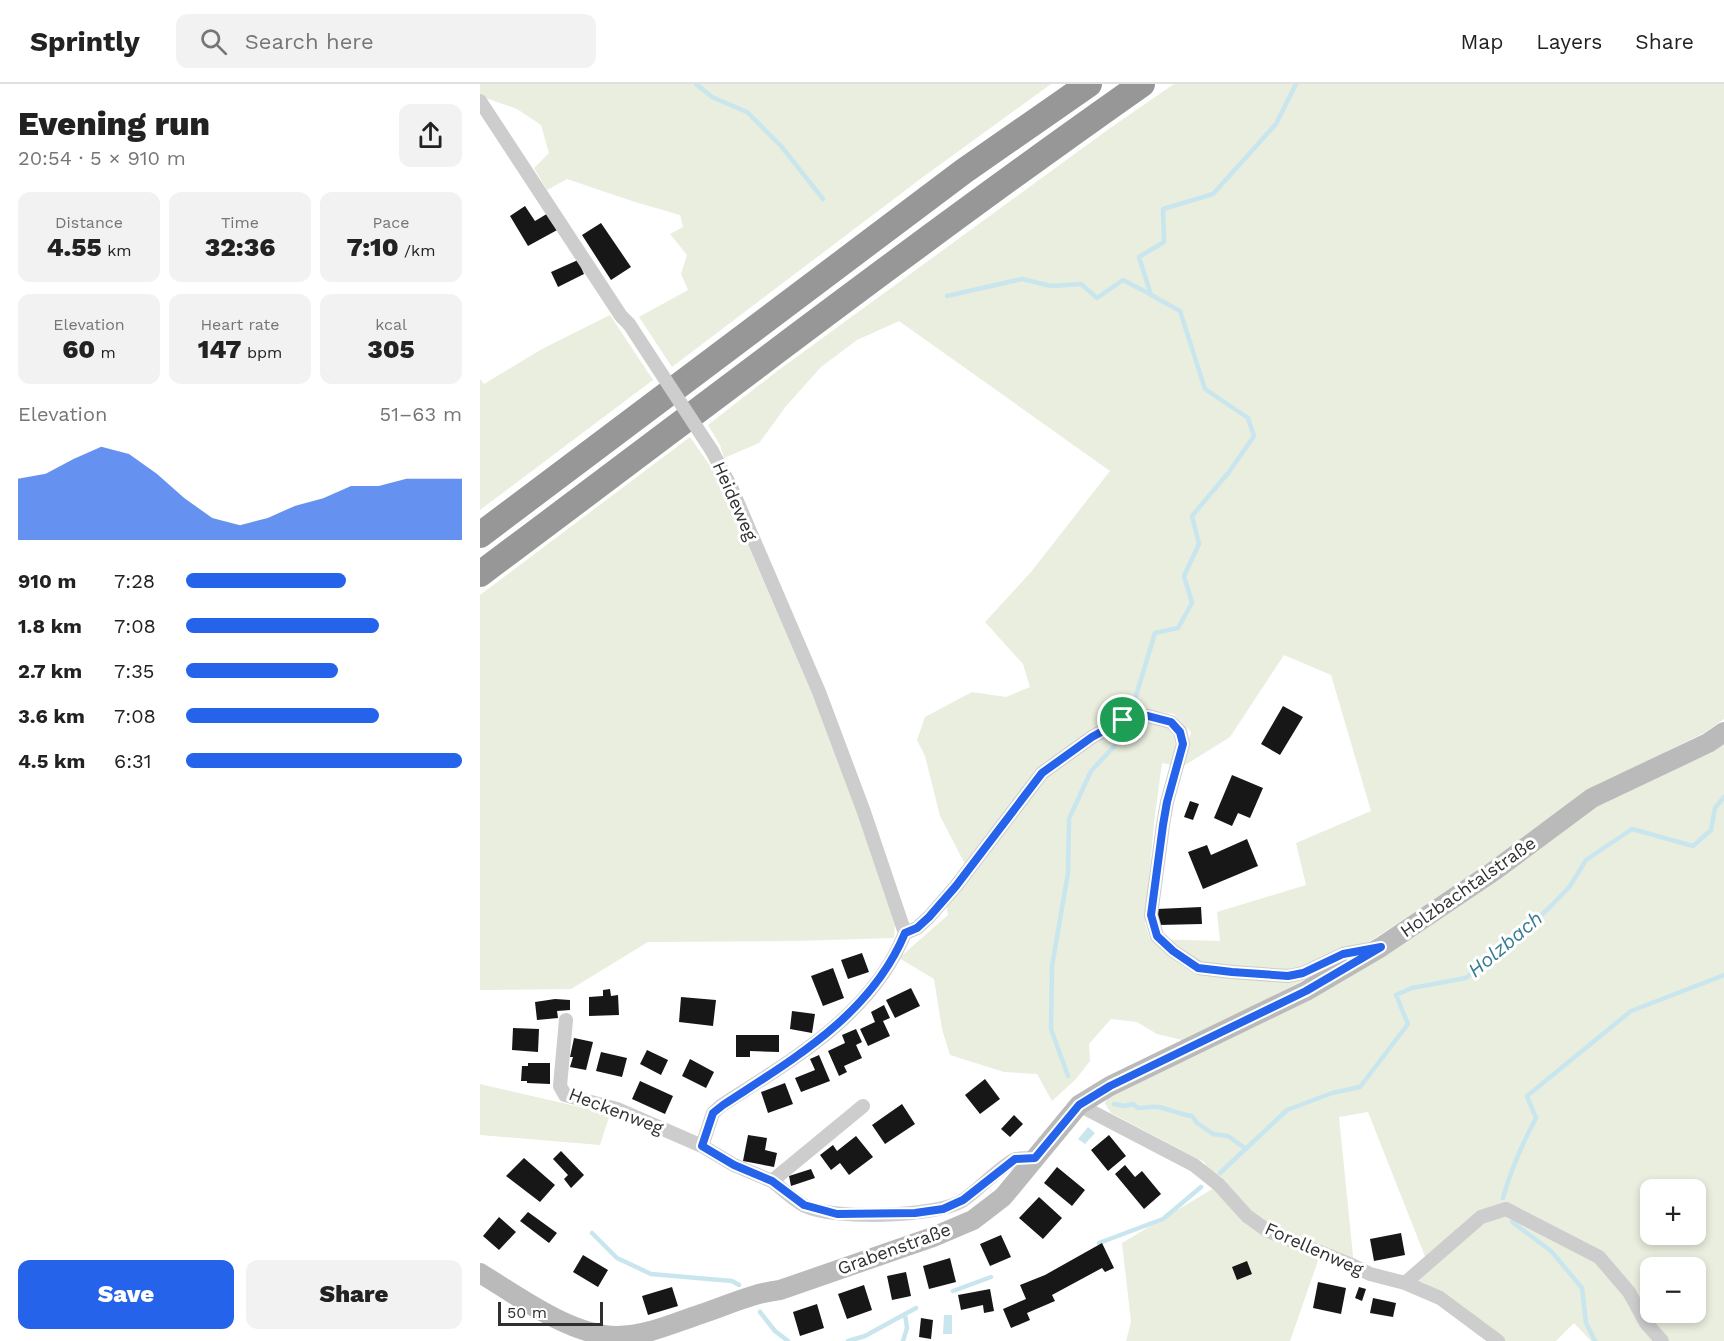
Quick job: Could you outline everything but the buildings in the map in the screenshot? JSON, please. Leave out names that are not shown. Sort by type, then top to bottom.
[{"type":"highway","points":[[480,535],[955,178],[1089,84]]},
{"type":"highway","points":[[480,574],[871,279],[1142,84]]},
{"type":"street","name":"Heideweg","points":[[480,101],[712,451],[731,487],[819,692],[864,812],[903,938]]},
{"type":"street","points":[[702,1146],[713,1113],[790,1061],[847,1017],[879,981],[903,938],[936,909],[1042,773],[1092,737],[1123,720],[1148,716],[1171,722],[1180,732],[1183,744],[1167,802],[1151,915],[1157,936],[1165,944],[1198,968],[1288,976],[1303,973],[1343,954],[1381,947]]},
{"type":"street","name":"Holzbachtalstraße","points":[[1035,1158],[1079,1105],[1110,1086],[1306,991],[1381,947],[1494,871],[1592,798],[1708,743],[1724,732]]},
{"type":"street","name":"Heckenweg","points":[[566,1020],[560,1086],[565,1095],[617,1109],[702,1146],[734,1165],[772,1181],[804,1205],[820,1211],[837,1214],[915,1213],[943,1209],[963,1200],[1015,1159],[1035,1158]]},
{"type":"street","name":"Forellenweg","points":[[1079,1105],[1194,1165],[1219,1185],[1247,1216],[1268,1231],[1370,1274],[1405,1283],[1440,1299],[1498,1341]]},
{"type":"street","points":[[772,1181],[863,1106]]},
{"type":"street","name":"Grabenstraße","points":[[480,1273],[565,1322],[602,1335],[635,1334],[732,1304],[762,1292],[780,1290],[933,1237],[973,1220],[1003,1197],[1035,1158]]},
{"type":"street","points":[[1405,1283],[1480,1217],[1506,1209],[1599,1257],[1629,1292],[1646,1323],[1662,1341]]},
{"type":"green space","points":[[480,84],[1051,84],[923,177],[672,367],[639,317],[688,290],[681,274],[687,255],[670,234],[683,227],[680,215],[567,179],[547,190],[534,168],[549,153],[541,125],[517,109],[480,96]]},
{"type":"green space","points":[[1174,84],[1724,84],[1724,719],[1704,733],[1589,790],[1491,863],[1375,938],[1300,982],[1186,1041],[1157,1034],[1137,1022],[1111,1019],[1089,1044],[1090,1061],[1076,1079],[1052,1101],[1037,1074],[1004,1072],[950,1055],[942,1029],[934,979],[899,958],[948,915],[944,890],[965,864],[940,816],[925,756],[917,740],[925,717],[972,692],[1006,697],[1030,687],[1023,664],[985,622],[1031,572],[1110,471],[899,321],[857,340],[821,367],[787,405],[759,443],[724,458],[720,445],[708,425],[776,372]],"holes":[[[1284,655],[1331,675],[1371,811],[1296,843],[1306,885],[1217,912],[1220,941],[1150,939],[1145,923],[1154,823],[1162,763],[1172,765],[1175,737],[1169,728],[1142,720],[1142,709],[1174,714],[1191,732],[1182,767],[1230,737]]]},
{"type":"green space","points":[[610,315],[653,380],[480,510],[480,379],[484,384],[542,349]]},
{"type":"green space","points":[[690,437],[713,470],[735,515],[837,751],[885,890],[895,925],[894,938],[648,942],[571,989],[480,990],[480,595]]},
{"type":"green space","points":[[1724,744],[1724,1341],[1591,1341],[1574,1323],[1556,1341],[1498,1341],[1405,1283],[1428,1264],[1368,1112],[1339,1117],[1354,1266],[1321,1252],[1290,1341],[1126,1341],[1131,1322],[1122,1243],[1219,1185],[1204,1162],[1111,1113],[1105,1104],[1107,1097],[1189,1057],[1595,803],[1711,753]]},
{"type":"green space","points":[[480,1084],[610,1114],[600,1145],[480,1135]]},
{"type":"water","points":[[1088,1127],[1095,1133],[1085,1144],[1078,1139]]},
{"type":"water","points":[[944,1315],[952,1315],[952,1334],[943,1334]]},
{"type":"waterway","points":[[696,84],[712,97],[747,112],[781,146],[823,199]]},
{"type":"waterway","points":[[1132,709],[1155,633],[1178,628],[1192,603],[1184,576],[1199,544],[1192,516],[1229,472],[1254,436],[1248,418],[1205,389],[1180,311],[1151,295],[1139,257],[1164,242],[1163,209],[1213,194],[1276,124],[1296,84]]},
{"type":"waterway","points":[[947,296],[1022,279],[1051,286],[1081,284],[1097,298],[1123,280],[1150,294]]},
{"type":"waterway","points":[[1068,1076],[1051,1029],[1052,966],[1068,873],[1069,819],[1091,771],[1123,737]]},
{"type":"waterway","name":"Holzbach","points":[[1220,1173],[1287,1110],[1332,1093],[1360,1087],[1408,1024],[1396,995],[1412,988],[1466,978],[1520,935],[1552,905],[1570,886],[1586,860],[1632,829],[1693,846],[1711,830],[1715,808],[1724,797]]},
{"type":"waterway","points":[[1503,1198],[1517,1157],[1536,1118],[1527,1096],[1631,1011],[1724,975]]},
{"type":"waterway","points":[[1114,1104],[1125,1106],[1133,1104],[1138,1108],[1158,1107],[1192,1116],[1197,1123],[1213,1134],[1228,1136],[1246,1149]]},
{"type":"waterway","name":"Holzbach","points":[[1099,1243],[1163,1219],[1201,1187]]},
{"type":"waterway","points":[[1512,1222],[1551,1251],[1582,1288],[1586,1323],[1595,1341]]},
{"type":"waterway","name":"Holzbach","points":[[592,1233],[617,1258],[651,1274],[732,1281],[739,1285]]},
{"type":"waterway","name":"Holzbach","points":[[953,1291],[991,1277]]},
{"type":"waterway","name":"Holzbach","points":[[848,1341],[865,1336],[916,1308]]},
{"type":"waterway","name":"Holzbach","points":[[760,1312],[775,1331],[788,1341]]},
{"type":"waterway","points":[[903,1341],[907,1328],[905,1314]]},
{"type":"route","points":[[1148,716],[1171,722],[1180,732],[1183,744],[1167,802],[1151,915],[1157,936],[1173,951],[1198,968],[1288,976],[1303,973],[1343,954],[1381,947],[1306,991],[1110,1086],[1079,1105],[1035,1158],[1015,1159],[963,1200],[943,1209],[915,1213],[837,1214],[820,1211],[804,1205],[772,1181],[734,1165],[702,1146],[713,1113],[790,1061],[847,1017],[879,981],[892,962],[905,933],[917,928],[929,917],[956,886],[1042,773],[1092,737],[1123,720],[1148,716]]}]
